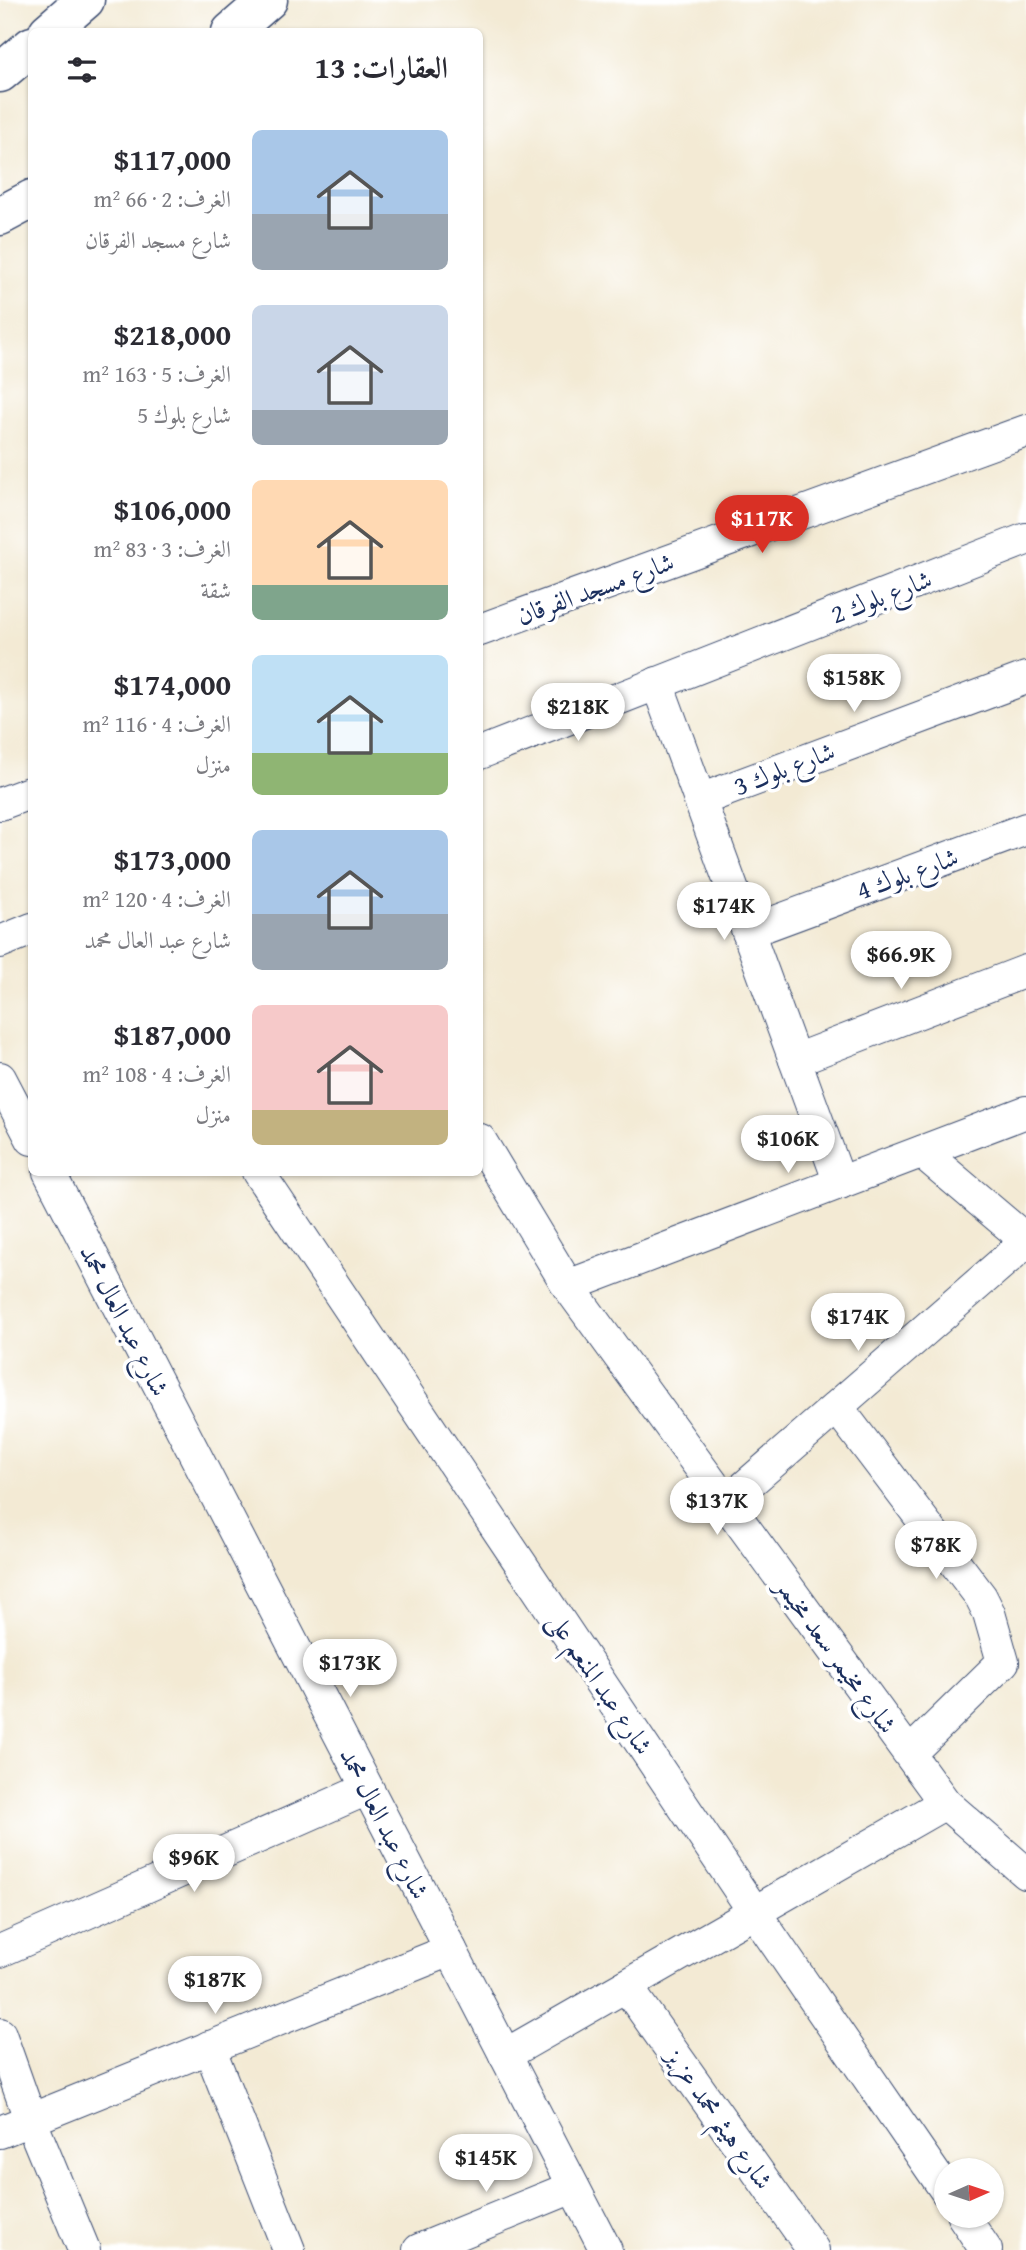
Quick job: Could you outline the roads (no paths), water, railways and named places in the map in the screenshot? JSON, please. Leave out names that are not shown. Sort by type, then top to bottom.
[{"type":"main road","points":[[53,28],[85,0]]},
{"type":"main road","points":[[236,28],[268,0]]},
{"type":"main road","points":[[0,73],[28,49]]},
{"type":"main road","points":[[0,216],[28,201]]},
{"type":"street","points":[[0,226],[28,202]]},
{"type":"street","name":"شارع مسجد الفرقان","points":[[483,629],[1026,431]]},
{"type":"street","name":"شارع بلوك 2","points":[[483,752],[1026,539]]},
{"type":"street","name":"شارع بلوك 3","points":[[700,800],[1026,678]]},
{"type":"street","points":[[657,683],[840,1183]]},
{"type":"street","points":[[0,804],[28,794]]},
{"type":"street","name":"شارع بلوك 4","points":[[748,932],[1026,829]]},
{"type":"street","points":[[0,942],[28,931]]},
{"type":"street","points":[[795,1060],[1026,971]]},
{"type":"street","points":[[0,1078],[28,1131]]},
{"type":"street","points":[[568,1286],[1026,1112]]},
{"type":"street","name":"شارع مخيمر سعد مخيمر","points":[[483,1145],[568,1286],[945,1803],[1026,1873]]},
{"type":"street","points":[[725,1504],[1026,1241],[922,1152]]},
{"type":"street","name":"شارع عبد العال محمد","points":[[51,1176],[606,2250]]},
{"type":"street","name":"شارع عبد المنعم على","points":[[261,1176],[755,1913],[934,2174]]},
{"type":"street","points":[[837,1407],[981,1597],[1014,1658],[910,1753]]},
{"type":"street","points":[[0,1951],[367,1789]]},
{"type":"street","points":[[505,2055],[945,1803]]},
{"type":"street","points":[[0,2132],[451,1950]]},
{"type":"street","name":"شارع هيثم محمد عزيز","points":[[626,1986],[813,2250]]},
{"type":"street","points":[[0,2034],[30,2119],[84,2250]]},
{"type":"street","points":[[209,2047],[289,2250]]},
{"type":"street","points":[[419,2250],[573,2187]]},
{"type":"street","points":[[970,2228],[986,2250]]}]
